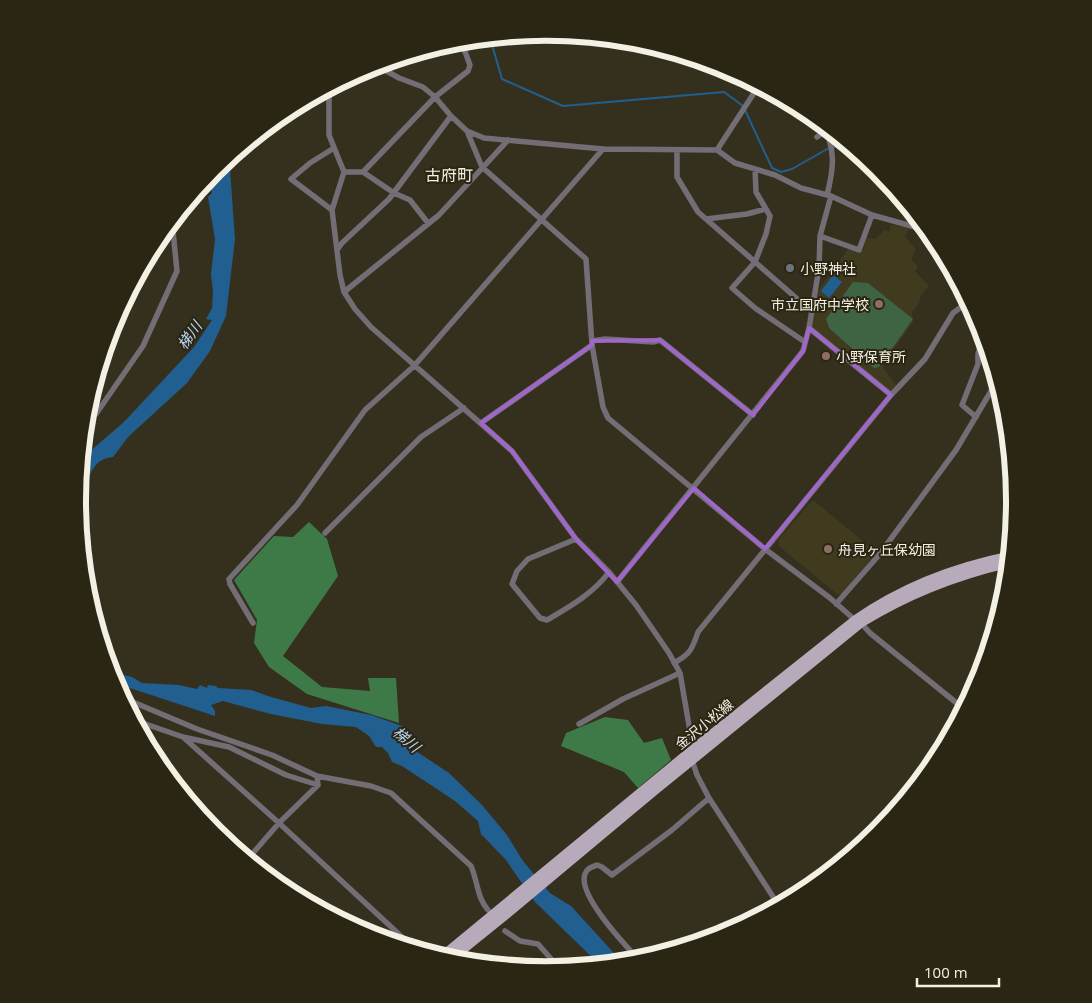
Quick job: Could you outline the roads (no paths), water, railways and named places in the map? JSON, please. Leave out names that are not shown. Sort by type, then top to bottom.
[{"type":"main road","name":"金沢小松線","points":[[457,953],[487,925],[692,760],[882,602],[953,570],[1002,558]]},
{"type":"main road","name":"金沢小松線","points":[[566,860],[693,749],[858,622],[885,608],[946,582],[1001,566]]},
{"type":"main road","name":"金沢小松線","points":[[449,951],[487,925]]},
{"type":"street","points":[[363,172],[435,96],[468,71],[470,66],[464,49]]},
{"type":"street","points":[[385,71],[398,78],[423,87],[435,96],[451,116],[467,131],[484,138],[603,149],[717,150],[735,163],[775,175],[801,188],[829,195],[872,215],[916,227]]},
{"type":"street","points":[[717,150],[756,92]]},
{"type":"street","points":[[329,96],[329,135],[344,172],[332,210],[344,292],[354,309],[371,327],[512,451],[576,539],[609,572],[636,605],[680,673],[693,749]]},
{"type":"street","points":[[337,250],[394,193],[451,116]]},
{"type":"street","points":[[467,131],[482,167],[586,259],[592,343],[603,407],[608,418],[765,549],[836,604],[959,705]]},
{"type":"street","points":[[816,137],[822,133]]},
{"type":"street","points":[[617,582],[803,351],[809,328],[819,268],[820,236],[831,181],[832,148],[829,139]]},
{"type":"street","points":[[344,292],[453,200],[508,140]]},
{"type":"street","points":[[332,210],[291,179],[310,163],[334,148]]},
{"type":"street","points":[[253,623],[230,584],[229,579],[297,505],[365,410],[414,366],[603,149]]},
{"type":"street","points":[[677,150],[677,178],[698,212],[811,311]]},
{"type":"street","points":[[755,169],[756,192],[770,216],[766,234],[755,262],[732,288],[755,308],[805,342]]},
{"type":"street","points":[[344,172],[363,172],[394,193],[410,200],[428,223]]},
{"type":"street","points":[[706,219],[748,214],[765,209]]},
{"type":"street","points":[[820,236],[859,250],[872,215]]},
{"type":"street","points":[[94,415],[143,346],[177,271],[173,232]]},
{"type":"street","points":[[674,663],[687,655],[693,647],[698,632],[891,395],[924,358],[953,313],[963,307]]},
{"type":"street","points":[[809,328],[891,395]]},
{"type":"street","points":[[481,423],[592,343],[605,339],[654,342],[660,340],[753,415]]},
{"type":"street","points":[[976,417],[962,405],[978,364],[980,348]]},
{"type":"street","points":[[836,604],[879,555],[956,450],[993,390]]},
{"type":"street","points":[[325,533],[421,438],[464,408]]},
{"type":"street","points":[[576,539],[528,559],[517,571],[512,584],[540,618],[547,620],[556,615],[600,584],[609,572]]},
{"type":"street","points":[[579,724],[623,699],[680,673]]},
{"type":"street","points":[[131,701],[197,729],[272,755],[317,776],[371,786],[391,793],[470,866],[477,880],[481,902],[488,910]]},
{"type":"street","points":[[142,723],[183,737],[229,747],[286,775],[318,785]]},
{"type":"street","points":[[183,737],[404,939]]},
{"type":"street","points":[[692,760],[697,775],[709,798],[775,900]]},
{"type":"street","points":[[317,776],[318,785]]},
{"type":"street","points":[[251,855],[279,823],[318,785]]},
{"type":"street","points":[[634,953],[602,917],[592,901],[585,884],[584,875],[588,868],[597,865],[602,866],[612,875],[672,830],[709,798]]},
{"type":"street","points":[[505,931],[520,941],[538,944],[554,962]]},
{"type":"water","points":[[229,168],[235,239],[226,316],[210,351],[187,383],[128,437],[113,457],[97,463],[87,484],[89,452],[124,422],[194,347],[212,320],[206,319],[212,308],[213,291],[211,274],[215,239],[208,197],[212,193],[211,186]]},
{"type":"water","points":[[833,275],[842,282],[829,298],[821,291]]},
{"type":"water","points":[[119,674],[132,677],[142,683],[179,685],[197,689],[200,685],[207,688],[208,685],[218,688],[251,690],[311,708],[326,706],[371,715],[402,726],[396,738],[449,773],[482,805],[507,835],[523,861],[550,893],[571,906],[617,956],[594,959],[535,902],[506,860],[481,834],[478,821],[455,801],[402,766],[392,762],[388,753],[382,747],[376,747],[369,736],[356,727],[322,724],[271,714],[223,701],[211,705],[215,711],[215,716],[124,685]]},
{"type":"waterway","points":[[492,44],[502,79],[563,106],[724,92],[743,106]]},
{"type":"waterway","points":[[745,110],[772,168],[781,172],[792,169],[829,148]]},
{"type":"waterway","points":[[834,147],[839,147]]},
{"type":"place","name":"小野神社","points":[[790,268]]},
{"type":"place","name":"市立国府中学校","points":[[879,304]]},
{"type":"place","name":"小野保育所","points":[[826,356]]},
{"type":"place","name":"舟見ヶ丘保幼園","points":[[828,549]]},
{"type":"district","name":"古府町","points":[[449,175]]},
{"type":"water label","name":"梯川","points":[[189,335]]},
{"type":"water label","name":"梯川","points":[[407,739]]}]
